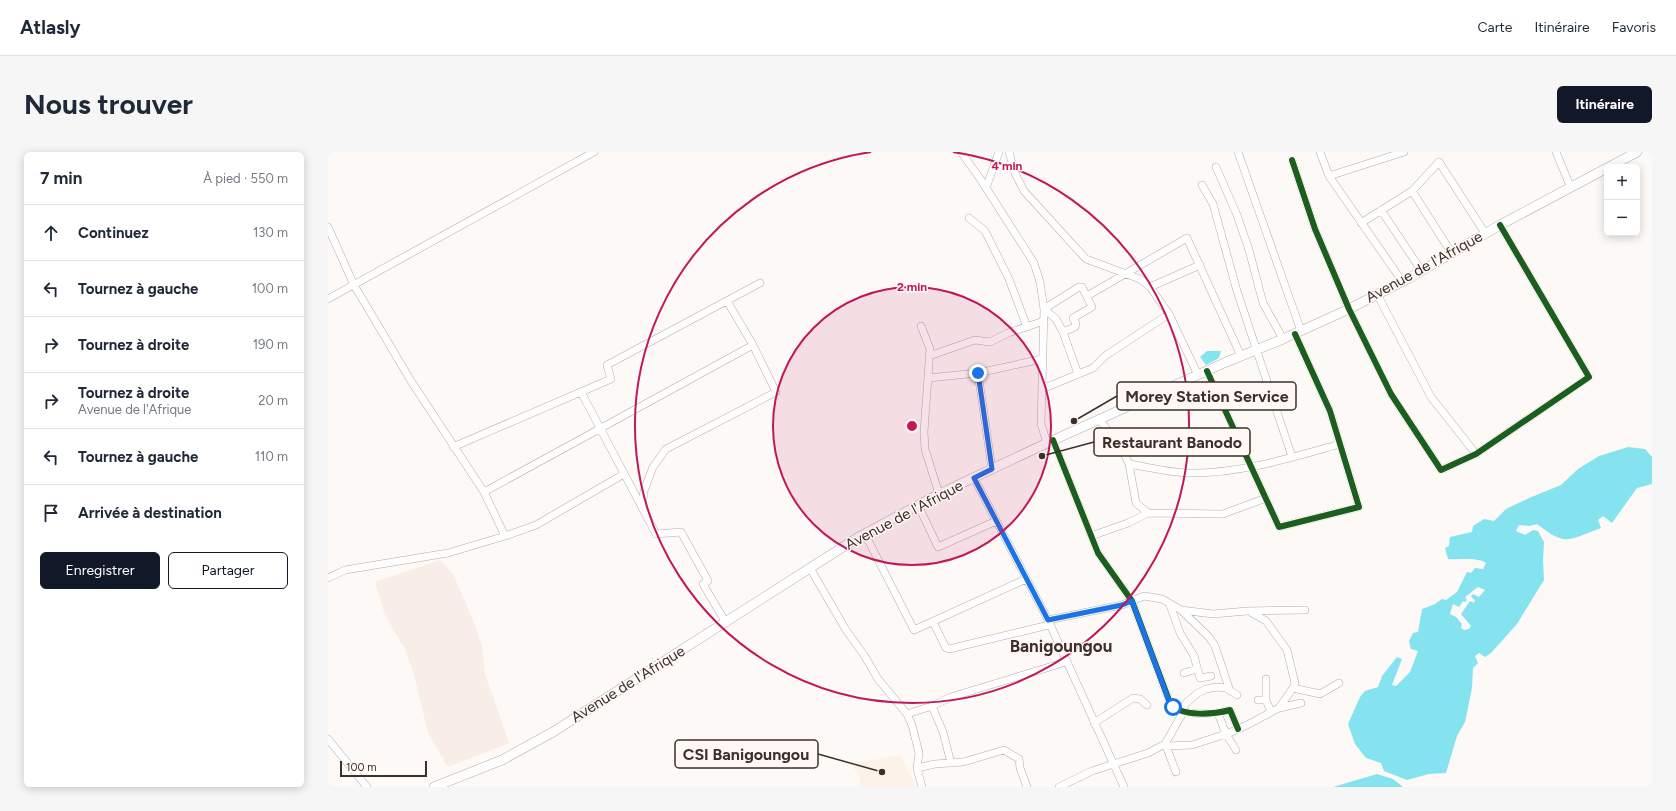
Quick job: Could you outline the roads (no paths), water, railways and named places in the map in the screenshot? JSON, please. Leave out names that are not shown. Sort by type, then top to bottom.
[{"type":"main road","name":"Avenue de l'Afrique","points":[[1615,164],[1637,152]]},
{"type":"main road","name":"Avenue de l'Afrique","points":[[434,787],[502,760],[553,732],[810,568],[865,534],[918,505],[1050,441],[1241,356],[1298,333],[1349,309],[1402,282],[1500,224],[1604,170]]},
{"type":"street","points":[[328,299],[594,152]]},
{"type":"street","points":[[961,152],[1034,263],[1040,282],[1044,309],[1041,424],[1050,441],[1098,553],[1132,601],[1170,704],[1182,711],[1197,713],[1218,713],[1230,710],[1238,729]]},
{"type":"street","points":[[986,188],[999,152]]},
{"type":"street","points":[[1009,152],[1015,173],[1024,190],[1086,259],[1140,279],[1150,287],[1169,314],[1198,375]]},
{"type":"street","points":[[1207,371],[1279,527],[1358,507],[1330,411],[1298,333],[1238,152]]},
{"type":"street","points":[[1320,152],[1329,176],[1402,282]]},
{"type":"street","points":[[1329,176],[1404,152]]},
{"type":"street","points":[[1556,152],[1571,188]]},
{"type":"street","points":[[1292,160],[1315,229],[1349,309],[1391,394],[1441,470],[1476,454],[1589,377],[1500,224]]},
{"type":"street","points":[[1361,223],[1412,191],[1439,162],[1485,233]]},
{"type":"street","points":[[1216,167],[1244,236],[1263,303],[1283,339]]},
{"type":"street","points":[[1202,185],[1213,204],[1237,292],[1292,457]]},
{"type":"street","points":[[1412,191],[1451,252]]},
{"type":"street","points":[[1381,210],[1421,270]]},
{"type":"street","points":[[969,218],[984,231],[1008,279],[1027,327]]},
{"type":"street","points":[[328,227],[354,285],[411,381],[484,492],[505,536]]},
{"type":"street","points":[[1087,296],[1187,238],[1241,356]]},
{"type":"street","points":[[1150,287],[1200,265]]},
{"type":"street","points":[[453,447],[611,379],[607,365],[760,283]]},
{"type":"street","points":[[1044,309],[1079,287],[1082,287],[1092,307],[1073,318],[1076,324],[1075,327],[1063,332]]},
{"type":"street","points":[[1377,294],[1431,397],[1476,454]]},
{"type":"street","points":[[642,508],[644,491],[653,467],[666,448],[776,392],[753,345],[727,300]]},
{"type":"street","points":[[1044,309],[1056,320],[1063,332],[1078,374]]},
{"type":"street","points":[[1042,390],[1093,368],[1104,356],[1169,314]]},
{"type":"street","points":[[929,356],[975,340],[990,342],[1008,333],[1044,321]]},
{"type":"street","points":[[920,326],[930,349],[924,449],[939,494]]},
{"type":"street","points":[[484,492],[753,345]]},
{"type":"street","points":[[928,378],[978,373],[1042,359]]},
{"type":"street","points":[[978,373],[992,469]]},
{"type":"street","points":[[580,392],[656,534],[681,532],[708,581],[703,584],[726,623]]},
{"type":"street","points":[[1099,419],[1122,449],[1129,464],[1136,503],[1148,513]]},
{"type":"street","points":[[1129,464],[1161,471],[1187,473],[1252,467],[1340,444]]},
{"type":"street","points":[[328,578],[345,570],[448,553],[505,536],[536,525],[624,474]]},
{"type":"street","points":[[974,478],[1048,623],[1124,787]]},
{"type":"street","points":[[1091,536],[1128,523],[1148,513],[1223,514],[1266,498]]},
{"type":"street","points":[[918,505],[938,547],[996,521]]},
{"type":"street","points":[[865,534],[914,630],[1026,579]]},
{"type":"street","points":[[810,568],[846,630],[878,679],[907,714],[912,725],[919,754],[917,768],[922,787]]},
{"type":"street","points":[[933,622],[941,640],[948,649],[1122,605],[1144,596],[1154,597],[1181,610],[1213,614],[1247,611],[1305,610]]},
{"type":"street","points":[[1170,605],[1180,633],[1194,656],[1200,678],[1211,676]]},
{"type":"street","points":[[1176,772],[1166,745],[1187,702],[1198,693],[1206,689],[1217,687],[1234,693],[1215,646],[1209,637],[1181,610]]},
{"type":"street","points":[[1247,611],[1256,614],[1266,621],[1273,628],[1287,650],[1295,683],[1279,708]]},
{"type":"street","points":[[907,714],[932,706],[951,697],[1066,662]]},
{"type":"street","points":[[1184,674],[1197,669]]},
{"type":"street","points":[[1266,679],[1266,700],[1271,712]]},
{"type":"street","points":[[1293,688],[1320,694],[1339,683]]},
{"type":"street","points":[[1094,723],[1133,698],[1140,699],[1147,705]]},
{"type":"street","points":[[1258,700],[1266,700]]},
{"type":"street","points":[[1058,787],[1092,771],[1148,753],[1166,745],[1192,745],[1226,734],[1279,708],[1301,703]]},
{"type":"street","points":[[932,706],[943,732],[951,763]]},
{"type":"street","points":[[1218,713],[1226,734],[1236,750]]},
{"type":"street","points":[[328,739],[367,787]]},
{"type":"street","points":[[917,768],[934,764],[963,762],[985,754],[1007,751],[1019,759],[1020,768],[1028,787]]},
{"type":"water","points":[[1207,351],[1221,351],[1219,358],[1206,365],[1200,357]]},
{"type":"water","points":[[1628,447],[1645,449],[1652,457],[1652,484],[1637,488],[1612,523],[1603,516],[1598,520],[1601,528],[1574,538],[1561,539],[1537,524],[1529,526],[1519,525],[1516,531],[1525,535],[1533,530],[1538,531],[1544,542],[1544,580],[1517,624],[1491,653],[1485,657],[1479,653],[1475,656],[1478,663],[1473,668],[1472,688],[1465,722],[1457,736],[1446,773],[1429,774],[1407,780],[1384,771],[1381,763],[1366,758],[1355,744],[1348,724],[1360,697],[1365,691],[1378,687],[1382,676],[1397,657],[1402,659],[1392,685],[1396,686],[1410,672],[1418,651],[1411,649],[1409,641],[1413,633],[1418,632],[1422,609],[1435,604],[1442,599],[1446,600],[1457,592],[1467,572],[1471,573],[1475,568],[1483,569],[1486,563],[1473,559],[1448,559],[1445,548],[1449,546],[1450,537],[1472,532],[1473,526],[1484,519],[1494,521],[1506,509],[1561,485],[1578,469],[1599,456]],"holes":[[[1478,587],[1485,590],[1479,597],[1473,594],[1471,597],[1475,600],[1474,603],[1470,601],[1461,614],[1471,626],[1469,629],[1464,630],[1461,628],[1462,624],[1456,617],[1450,614],[1453,604],[1459,607],[1463,601],[1465,602],[1467,600],[1465,597]]]},
{"type":"water","points":[[1377,774],[1393,779],[1403,787],[1333,787]]},
{"type":"place","name":"Morey Station Service","points":[[1074,421]]},
{"type":"place","name":"Restaurant Banodo","points":[[1042,456]]},
{"type":"place","name":"CSI Banigoungou","points":[[882,772]]},
{"type":"district","name":"Banigoungou","points":[[1061,646]]}]
